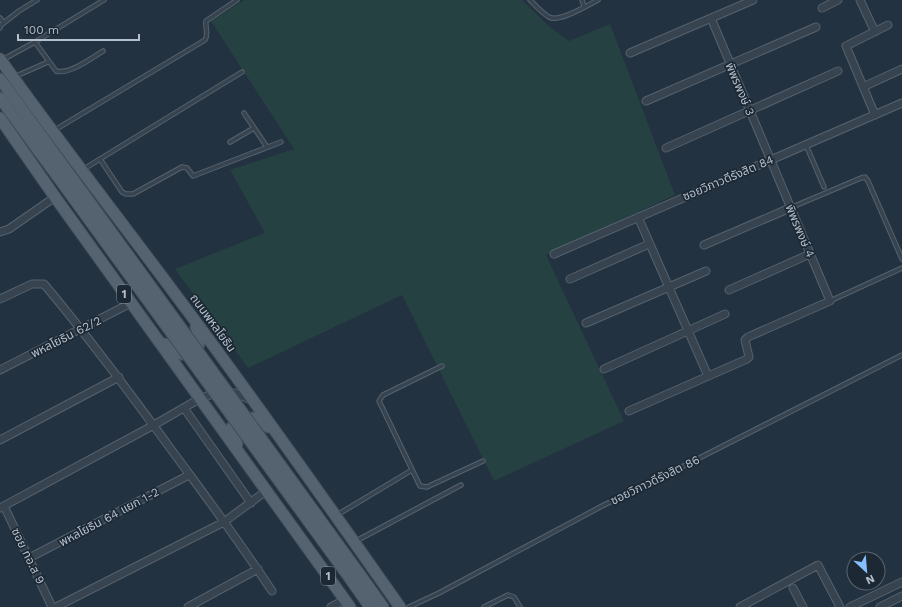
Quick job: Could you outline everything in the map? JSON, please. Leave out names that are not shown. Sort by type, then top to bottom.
[{"type":"main road","name":"ถนนพหลโยธิน","points":[[1,60],[52,132],[182,302],[400,607]]},
{"type":"main road","points":[[0,79],[78,196],[353,575],[383,607]]},
{"type":"main road","points":[[0,98],[78,196]]},
{"type":"main road","name":"1","points":[[0,118],[199,399],[347,603]]},
{"type":"main road","points":[[149,327],[174,352],[184,355],[194,352],[198,347],[200,335],[182,302]]},
{"type":"main road","points":[[250,468],[232,434],[232,427],[241,420],[252,417],[263,421],[286,446]]},
{"type":"main road","points":[[353,575],[370,607]]},
{"type":"street","points":[[630,53],[753,0]]},
{"type":"street","points":[[822,8],[838,0]]},
{"type":"street","points":[[860,0],[875,32]]},
{"type":"street","name":"พิพรพงษ์ 3","points":[[710,18],[770,160]]},
{"type":"street","points":[[875,115],[846,46],[888,25]]},
{"type":"street","points":[[646,101],[816,27]]},
{"type":"street","points":[[863,87],[902,69]]},
{"type":"street","points":[[666,148],[838,71]]},
{"type":"street","name":"ซอยวิภาวดีรังสิต 84","points":[[554,254],[902,103]]},
{"type":"street","name":"พิพรพงษ์ 4","points":[[770,160],[830,301]]},
{"type":"street","points":[[0,232],[8,229],[55,197]]},
{"type":"street","points":[[704,245],[790,208]]},
{"type":"street","points":[[638,217],[708,376]]},
{"type":"street","points":[[570,279],[649,244]]},
{"type":"street","points":[[729,290],[810,254]]},
{"type":"street","points":[[586,323],[706,271]]},
{"type":"street","points":[[0,299],[32,284],[44,284],[82,329],[154,425],[258,569],[272,591]]},
{"type":"street","points":[[629,411],[746,360],[749,357],[745,340],[748,337],[830,301]]},
{"type":"street","name":"พหลโยธิน 62/2","points":[[0,370],[131,303]]},
{"type":"street","points":[[604,369],[688,332],[724,314]]},
{"type":"street","points":[[0,440],[118,378]]},
{"type":"street","points":[[2,507],[199,399],[215,393],[235,393],[255,403]]},
{"type":"street","points":[[184,408],[251,503]]},
{"type":"street","name":"พหลโยธิน 64 แยก 1-2","points":[[29,558],[189,475]]},
{"type":"street","points":[[56,607],[224,522],[266,491]]},
{"type":"street","name":"ซอย ทอ.ส 9","points":[[2,507],[29,558],[52,607]]},
{"type":"street","points":[[740,607],[818,565],[840,607]]},
{"type":"street","points":[[188,607],[258,569]]},
{"type":"street","points":[[850,607],[902,582]]},
{"type":"street","points":[[793,588],[802,607]]},
{"type":"street","points":[[880,607],[902,596]]},
{"type":"street","points":[[331,607],[347,603]]},
{"type":"lane","points":[[0,28],[19,11],[37,0]]},
{"type":"lane","points":[[1,60],[35,42],[104,0]]},
{"type":"lane","points":[[52,132],[205,40],[207,33],[205,25],[206,21],[237,0]]},
{"type":"lane","points":[[530,0],[544,14],[555,19],[598,0]]},
{"type":"lane","points":[[582,0],[584,6]]},
{"type":"lane","points":[[0,18],[4,23]]},
{"type":"lane","points":[[35,42],[48,62],[56,71],[64,71],[79,65],[103,51]]},
{"type":"lane","points":[[13,77],[48,62]]},
{"type":"lane","points":[[82,170],[242,72]]},
{"type":"lane","points":[[244,113],[267,147]]},
{"type":"lane","points":[[230,142],[254,128]]},
{"type":"lane","points":[[100,159],[122,192],[126,194],[133,194],[182,167],[187,168],[193,176],[280,142]]},
{"type":"lane","points":[[806,145],[824,187]]},
{"type":"lane","points":[[790,208],[865,177],[902,259]]},
{"type":"lane","points":[[830,301],[902,268]]},
{"type":"lane","name":"ซอยวิภาวดีรังสิต 86","points":[[409,607],[439,593],[604,505],[902,355]]},
{"type":"lane","points":[[442,366],[382,395],[379,400],[420,486],[425,488],[483,461]]},
{"type":"lane","points":[[336,516],[412,470]]},
{"type":"lane","points":[[354,542],[461,486]]},
{"type":"lane","points":[[484,607],[508,595],[514,597],[520,607]]},
{"type":"green space","points":[[244,0],[522,0],[549,26],[569,41],[610,24],[675,195],[546,255],[624,421],[494,481],[402,295],[248,368],[175,269],[265,233],[230,170],[294,149],[211,21]]}]
